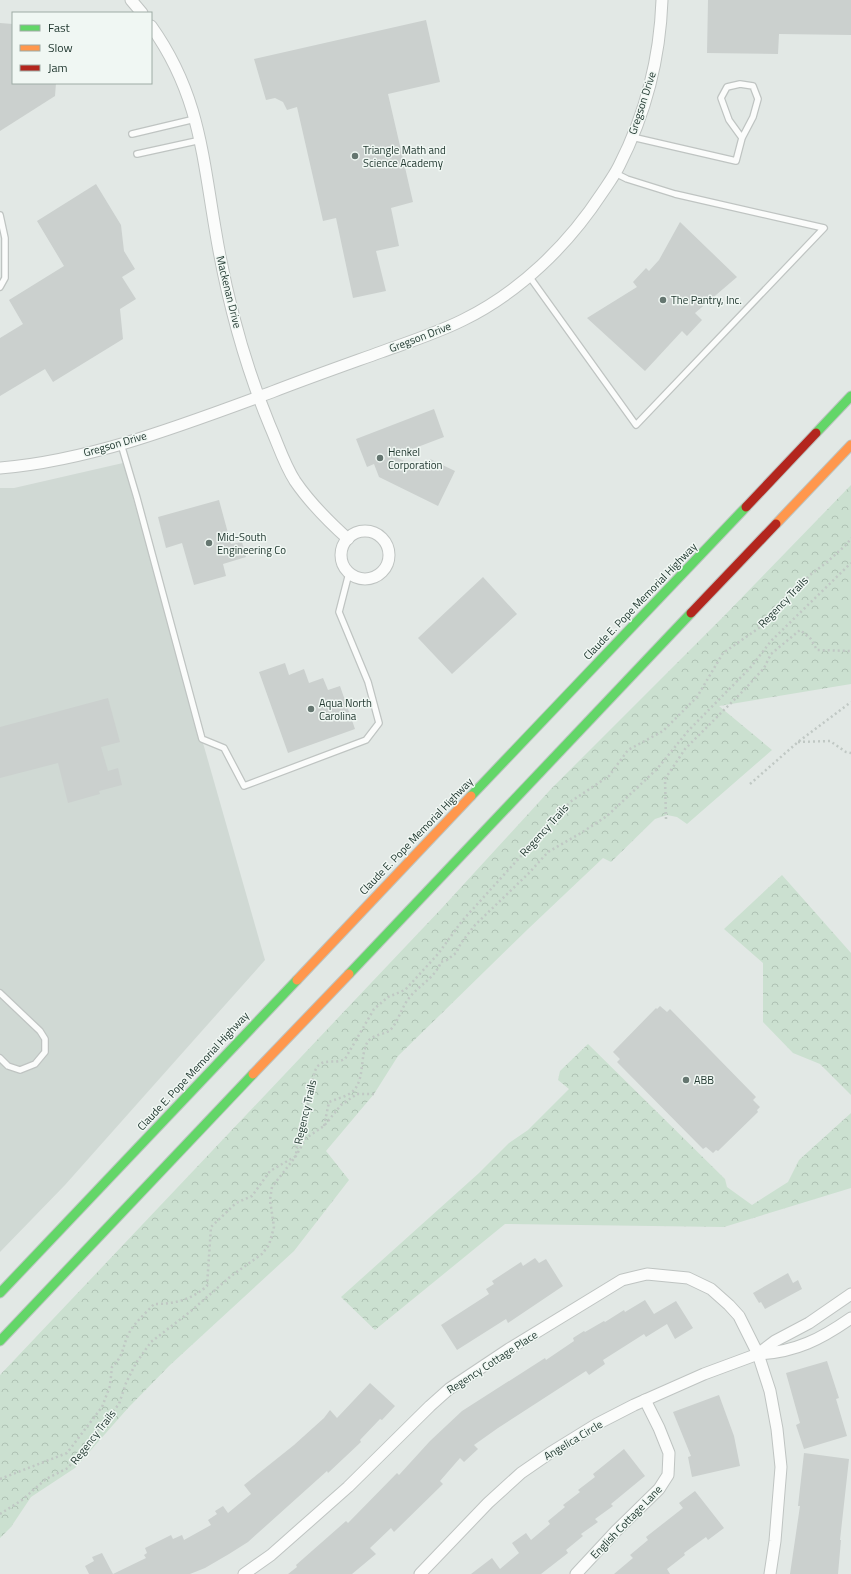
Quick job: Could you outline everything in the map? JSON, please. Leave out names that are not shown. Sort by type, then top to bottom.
[{"type":"highway","name":"Claude E. Pope Memorial Highway","points":[[0,1293],[851,396]]},
{"type":"highway","points":[[0,1341],[851,445]]},
{"type":"street","points":[[131,0],[141,12]]},
{"type":"street","name":"Gregson Drive","points":[[0,468],[33,465],[121,444],[258,397],[442,329],[464,320],[499,300],[529,276],[563,244],[589,214],[615,173],[632,137],[652,76],[657,50],[662,0]]},
{"type":"street","name":"Mackenan Drive","points":[[152,27],[173,60],[187,91],[196,119],[201,140],[221,265],[232,312],[258,397],[287,467],[295,480],[319,512],[348,539]]},
{"type":"street","points":[[362,531],[378,535],[384,540],[388,548],[389,556],[388,564],[384,571],[378,576],[370,579],[356,577],[349,573],[344,567],[341,552],[348,539],[354,534],[362,531]]},
{"type":"street","name":"Regency Cottage Place","points":[[249,1573],[348,1487],[449,1389],[622,1280],[647,1274],[671,1275],[688,1278],[711,1289],[729,1304],[739,1316],[758,1354]]},
{"type":"street","name":"Angelica Circle","points":[[758,1354],[775,1341],[809,1323],[851,1294]]},
{"type":"street","name":"Angelica Circle","points":[[420,1574],[488,1503],[521,1473],[550,1453],[592,1428],[645,1400],[704,1374],[758,1354],[778,1352],[804,1345],[828,1334],[851,1318]]},
{"type":"street","points":[[758,1354],[770,1391],[777,1429],[781,1467],[775,1541],[770,1574]]},
{"type":"street","name":"English Cottage Lane","points":[[576,1574],[616,1531],[659,1489],[668,1475],[669,1453],[659,1428],[645,1400]]},
{"type":"lane","points":[[632,137],[736,162],[742,138],[753,117],[758,99],[753,86],[740,84],[727,87],[721,98],[729,120],[742,138]]},
{"type":"lane","points":[[132,134],[196,119]]},
{"type":"lane","points":[[137,154],[201,140]]},
{"type":"lane","points":[[529,276],[636,425],[824,228],[675,194],[627,179],[615,173]]},
{"type":"lane","points":[[0,215],[5,238],[5,278],[0,287]]},
{"type":"lane","points":[[121,444],[202,739],[224,748],[244,786],[366,740],[379,723],[368,682],[339,612],[349,573]]},
{"type":"lane","points":[[0,993],[40,1031],[45,1039],[45,1052],[35,1064],[20,1070],[8,1066],[0,1058]]},
{"type":"path","name":"Regency Trails","points":[[296,1156],[296,1145],[302,1121],[310,1099],[314,1073],[318,1065],[324,1062],[339,1062],[345,1059],[374,1009],[388,997],[405,990],[438,954],[462,921],[570,802],[609,776],[628,750],[663,731],[697,697],[723,653],[759,628],[810,575],[847,544],[851,538]]},
{"type":"path","name":"Regency Trails","points":[[324,1126],[330,1102],[350,1093],[359,1084],[367,1042],[392,1028],[409,998],[436,972],[441,962],[447,960],[456,953],[461,943],[475,925],[529,873],[548,852],[607,816],[657,769],[688,731],[750,668],[771,641],[851,563]]},
{"type":"path","points":[[666,820],[665,779],[685,749],[745,689],[764,668],[771,654],[800,630],[811,639],[817,650],[851,651]]},
{"type":"path","points":[[750,784],[798,742],[851,702]]},
{"type":"path","points":[[798,742],[830,741],[846,752],[851,753]]},
{"type":"path","name":"Regency Trails","points":[[0,1514],[22,1500],[46,1479],[68,1468],[119,1404],[126,1383],[136,1363],[151,1342],[191,1311],[231,1276],[255,1260],[269,1246],[274,1227],[270,1200],[272,1187],[296,1156],[306,1138],[324,1126],[341,1105],[357,1094],[374,1094]]},
{"type":"path","name":"Regency Trails","points":[[0,1479],[67,1453],[102,1407],[110,1386],[112,1367],[120,1360],[129,1333],[154,1304],[180,1301],[198,1294],[206,1286],[211,1227],[236,1203],[252,1196],[270,1171],[296,1156]]},
{"type":"shaded area","points":[[123,463],[265,960],[65,1185],[0,1252],[0,488],[14,488]]},
{"type":"green space","points":[[851,485],[851,684],[719,706],[772,750],[687,824],[677,817],[667,815],[655,819],[611,862],[603,858],[398,1056],[374,1094],[326,1151],[349,1180],[294,1251],[169,1366],[128,1408],[75,1468],[31,1497],[11,1527],[0,1538],[0,1375],[442,908],[550,790],[724,616]]},
{"type":"green space","points":[[782,875],[851,953],[851,1095],[820,1064],[793,1053],[763,1022],[763,963],[724,929]]},
{"type":"green space","points":[[588,1044],[725,1179],[727,1187],[752,1205],[788,1182],[799,1160],[851,1113],[851,1188],[724,1227],[505,1224],[375,1330],[341,1297],[479,1173],[509,1143],[528,1130],[569,1089],[558,1080],[560,1071]]},
{"type":"building","points":[[708,0],[851,0],[851,35],[779,34],[778,54],[707,53]]},
{"type":"building","name":"Triangle Math and Science Academy","points":[[426,20],[440,82],[388,94],[413,202],[391,208],[399,246],[376,251],[386,291],[353,298],[336,218],[323,221],[297,107],[287,110],[283,102],[275,98],[266,100],[254,59]]},
{"type":"building","points":[[0,23],[12,24],[12,84],[56,84],[55,96],[0,131]]},
{"type":"building","points":[[96,184],[121,225],[124,251],[135,269],[122,277],[136,299],[120,309],[123,339],[53,382],[45,369],[0,396],[0,338],[23,324],[9,300],[64,266],[37,221]]},
{"type":"building","name":"The Pantry, Inc.","points":[[680,222],[737,277],[695,313],[702,320],[687,336],[682,331],[645,371],[587,318],[637,287],[633,282],[646,268],[649,271],[659,260]]},
{"type":"building","name":"Henkel Corporation","points":[[434,409],[444,437],[394,456],[425,471],[430,459],[455,471],[438,506],[379,477],[374,464],[367,467],[356,439]]},
{"type":"building","name":"Mid-South Engineering Co","points":[[219,500],[231,544],[242,542],[246,557],[223,564],[226,576],[194,585],[182,543],[166,548],[158,517]]},
{"type":"building","points":[[483,577],[517,614],[452,674],[418,638]]},
{"type":"building","name":"Aqua North Carolina","points":[[285,663],[289,675],[304,669],[309,683],[323,678],[328,690],[340,686],[355,729],[288,753],[259,672]]},
{"type":"building","points":[[108,698],[120,742],[101,747],[108,771],[118,768],[122,785],[99,791],[100,794],[68,803],[58,763],[0,778],[0,727]]},
{"type":"building","name":"ABB","points":[[660,1006],[667,1012],[670,1009],[756,1097],[753,1100],[760,1107],[757,1110],[758,1112],[718,1151],[716,1150],[713,1153],[706,1147],[703,1149],[617,1062],[620,1059],[613,1052],[656,1008],[657,1009]]},
{"type":"building","points":[[535,1258],[539,1263],[546,1259],[563,1286],[508,1323],[506,1319],[457,1350],[441,1325],[489,1294],[486,1289],[494,1284],[492,1281],[521,1262],[523,1266]]},
{"type":"building","points":[[788,1273],[793,1283],[798,1280],[802,1289],[765,1309],[753,1293]]},
{"type":"building","points":[[645,1300],[654,1314],[676,1301],[693,1328],[675,1339],[667,1324],[646,1337],[644,1334],[603,1360],[605,1364],[589,1375],[586,1371],[474,1445],[478,1449],[464,1462],[460,1458],[440,1481],[443,1484],[394,1532],[391,1528],[370,1548],[376,1554],[352,1574],[288,1574],[297,1567],[296,1565],[346,1521],[348,1523],[397,1473],[399,1475],[430,1441],[462,1411],[545,1358],[546,1360],[574,1341],[573,1338],[584,1331],[585,1332],[604,1321],[605,1322],[624,1310],[625,1312]]},
{"type":"building","points":[[827,1361],[839,1398],[836,1399],[847,1436],[804,1449],[796,1425],[800,1423],[786,1373]]},
{"type":"building","points":[[370,1383],[395,1406],[360,1440],[361,1442],[328,1473],[327,1471],[248,1542],[205,1568],[190,1574],[113,1574],[146,1558],[144,1555],[147,1553],[145,1548],[171,1535],[173,1539],[182,1535],[184,1540],[211,1525],[208,1520],[217,1514],[215,1511],[223,1506],[228,1513],[251,1494],[244,1485],[294,1445],[324,1418],[330,1410],[337,1418]]},
{"type":"building","points":[[719,1395],[734,1436],[740,1466],[692,1477],[688,1457],[691,1456],[673,1412]]},
{"type":"building","points":[[624,1449],[645,1476],[611,1504],[613,1506],[595,1519],[598,1522],[581,1534],[583,1536],[566,1550],[568,1553],[541,1574],[471,1574],[492,1558],[500,1569],[519,1553],[512,1543],[526,1533],[531,1540],[550,1524],[548,1521],[565,1507],[563,1505],[580,1492],[578,1490],[595,1477],[593,1474]]},
{"type":"building","points":[[804,1453],[849,1459],[840,1540],[838,1574],[790,1574],[800,1506],[798,1506]]},
{"type":"building","points":[[695,1491],[724,1528],[708,1540],[706,1537],[684,1553],[685,1555],[667,1569],[670,1574],[614,1574],[633,1558],[630,1555],[648,1540],[646,1537],[683,1508],[679,1503]]},
{"type":"building","points":[[102,1553],[113,1574],[89,1574],[85,1566],[94,1561],[92,1557]]},
{"type":"traffic: fast","points":[[816,433],[851,396]]},
{"type":"traffic: fast","points":[[471,796],[746,507]]},
{"type":"traffic: fast","points":[[349,974],[691,613]]},
{"type":"traffic: fast","points":[[0,1293],[297,980]]},
{"type":"traffic: fast","points":[[0,1341],[253,1074]]},
{"type":"traffic: slow","points":[[776,524],[851,445]]},
{"type":"traffic: slow","points":[[297,980],[471,796]]},
{"type":"traffic: slow","points":[[253,1074],[349,974]]},
{"type":"traffic: jam","points":[[746,507],[816,433]]},
{"type":"traffic: jam","points":[[691,613],[776,524]]},
{"type":"place","name":"Triangle Math and Science Academy","points":[[355,156]]},
{"type":"place","name":"The Pantry, Inc.","points":[[663,300]]},
{"type":"place","name":"Henkel Corporation","points":[[380,458]]},
{"type":"place","name":"Mid-South Engineering Co","points":[[209,543]]},
{"type":"place","name":"Aqua North Carolina","points":[[311,709]]},
{"type":"place","name":"ABB","points":[[686,1080]]}]
